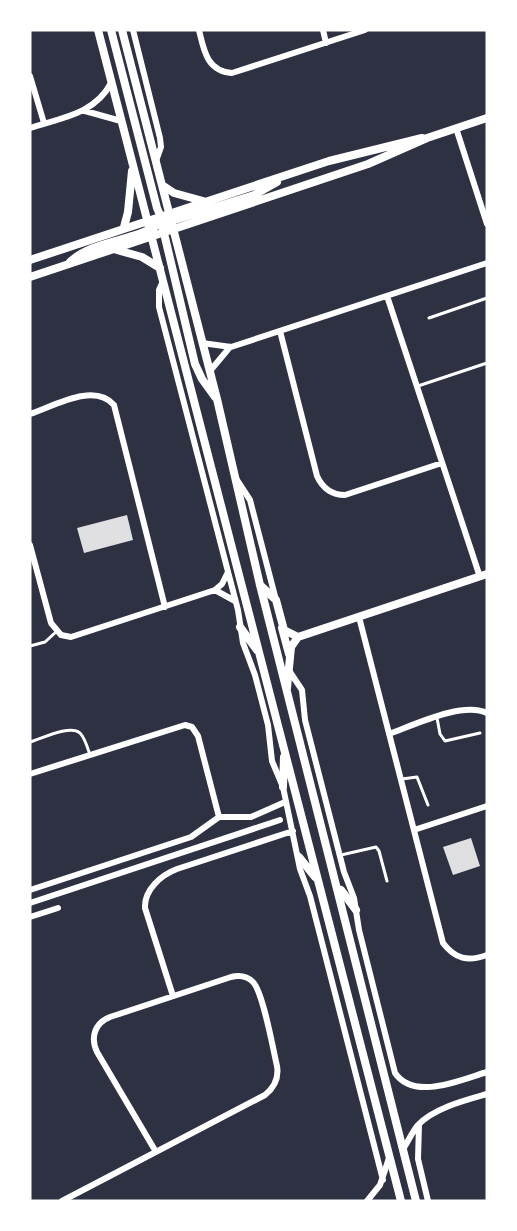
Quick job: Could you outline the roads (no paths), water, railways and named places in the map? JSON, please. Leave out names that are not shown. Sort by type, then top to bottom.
[{"type":"street","points":[[98,30],[400,1201]]},
{"type":"street","points":[[111,30],[164,222],[195,364],[206,386],[217,399]]},
{"type":"street","points":[[122,30],[162,184],[164,222],[174,230],[217,399],[260,585],[416,1201]]},
{"type":"street","points":[[133,30],[160,138],[160,152],[156,160]]},
{"type":"street","points":[[199,30],[207,59],[215,68],[226,72],[238,72],[365,30]]},
{"type":"street","points":[[323,30],[326,43]]},
{"type":"street","points":[[30,76],[44,123]]},
{"type":"street","points":[[30,128],[85,111],[103,96],[111,83]]},
{"type":"street","points":[[85,111],[121,121]]},
{"type":"street","points":[[174,230],[383,158],[427,138],[487,118]]},
{"type":"street","points":[[456,128],[487,224]]},
{"type":"street","points":[[30,277],[115,250],[151,233],[164,222],[205,201],[367,150],[427,138]]},
{"type":"street","points":[[124,227],[133,166]]},
{"type":"street","points":[[30,260],[147,220],[164,222],[254,195],[283,177]]},
{"type":"street","points":[[162,184],[174,193],[205,201]]},
{"type":"street","points":[[67,265],[87,250],[151,233]]},
{"type":"street","points":[[115,250],[142,257],[160,268]]},
{"type":"street","points":[[202,343],[231,347],[487,263]]},
{"type":"street","points":[[163,281],[159,290],[159,307],[236,601],[243,643],[255,675],[268,725],[274,769],[283,787]]},
{"type":"street","points":[[287,690],[292,644],[298,637],[483,576],[442,463],[387,296]]},
{"type":"street","points":[[280,331],[317,476],[328,491],[339,495],[351,494],[442,463]]},
{"type":"street","points":[[209,372],[231,347]]},
{"type":"street","points":[[30,414],[89,394],[100,395],[114,405],[165,607]]},
{"type":"street","points":[[235,477],[250,500],[290,655]]},
{"type":"street","points":[[30,545],[49,620],[57,632],[66,636],[76,637],[215,590],[222,584],[228,572]]},
{"type":"street","points":[[225,559],[234,557]]},
{"type":"street","points":[[260,585],[276,600]]},
{"type":"street","points":[[215,590],[236,601]]},
{"type":"street","points":[[358,617],[442,943],[449,951],[466,959],[487,955]]},
{"type":"street","points":[[240,627],[260,654]]},
{"type":"street","points":[[282,627],[287,633],[298,637]]},
{"type":"street","points":[[290,672],[302,690],[305,720],[339,855],[356,910],[392,1065],[399,1079],[409,1086],[425,1089],[487,1072]]},
{"type":"street","points":[[389,734],[471,708],[487,713]]},
{"type":"street","points":[[30,774],[178,726],[192,727],[198,736],[219,817]]},
{"type":"street","points":[[284,747],[285,802],[383,1180]]},
{"type":"street","points":[[30,890],[191,837],[219,817],[251,817],[285,802]]},
{"type":"street","points":[[414,830],[487,806]]},
{"type":"street","points":[[58,908],[33,916],[30,902],[280,820]]},
{"type":"street","points":[[173,996],[145,908],[146,897],[154,885],[164,875],[177,869],[293,831]]},
{"type":"street","points":[[299,857],[316,878]]},
{"type":"street","points":[[337,885],[356,910]]},
{"type":"street","points":[[62,1201],[156,1152],[265,1095],[272,1089],[278,1075],[258,990],[249,979],[240,976],[231,977],[105,1019],[97,1026],[93,1037],[97,1052],[156,1152]]},
{"type":"street","points":[[403,1149],[419,1124],[463,1100],[487,1094]]},
{"type":"street","points":[[419,1124],[418,1159],[428,1201]]},
{"type":"street","points":[[367,1201],[383,1180],[389,1157]]},
{"type":"lane","points":[[429,318],[487,298]]},
{"type":"lane","points":[[417,386],[487,363]]},
{"type":"lane","points":[[30,646],[45,642],[57,632]]},
{"type":"lane","points":[[436,718],[440,734],[445,741],[480,733]]},
{"type":"lane","points":[[30,742],[67,731],[76,731],[81,734],[90,755]]},
{"type":"lane","points":[[401,780],[417,777],[428,805]]},
{"type":"lane","points":[[339,855],[376,847],[387,881]]}]
